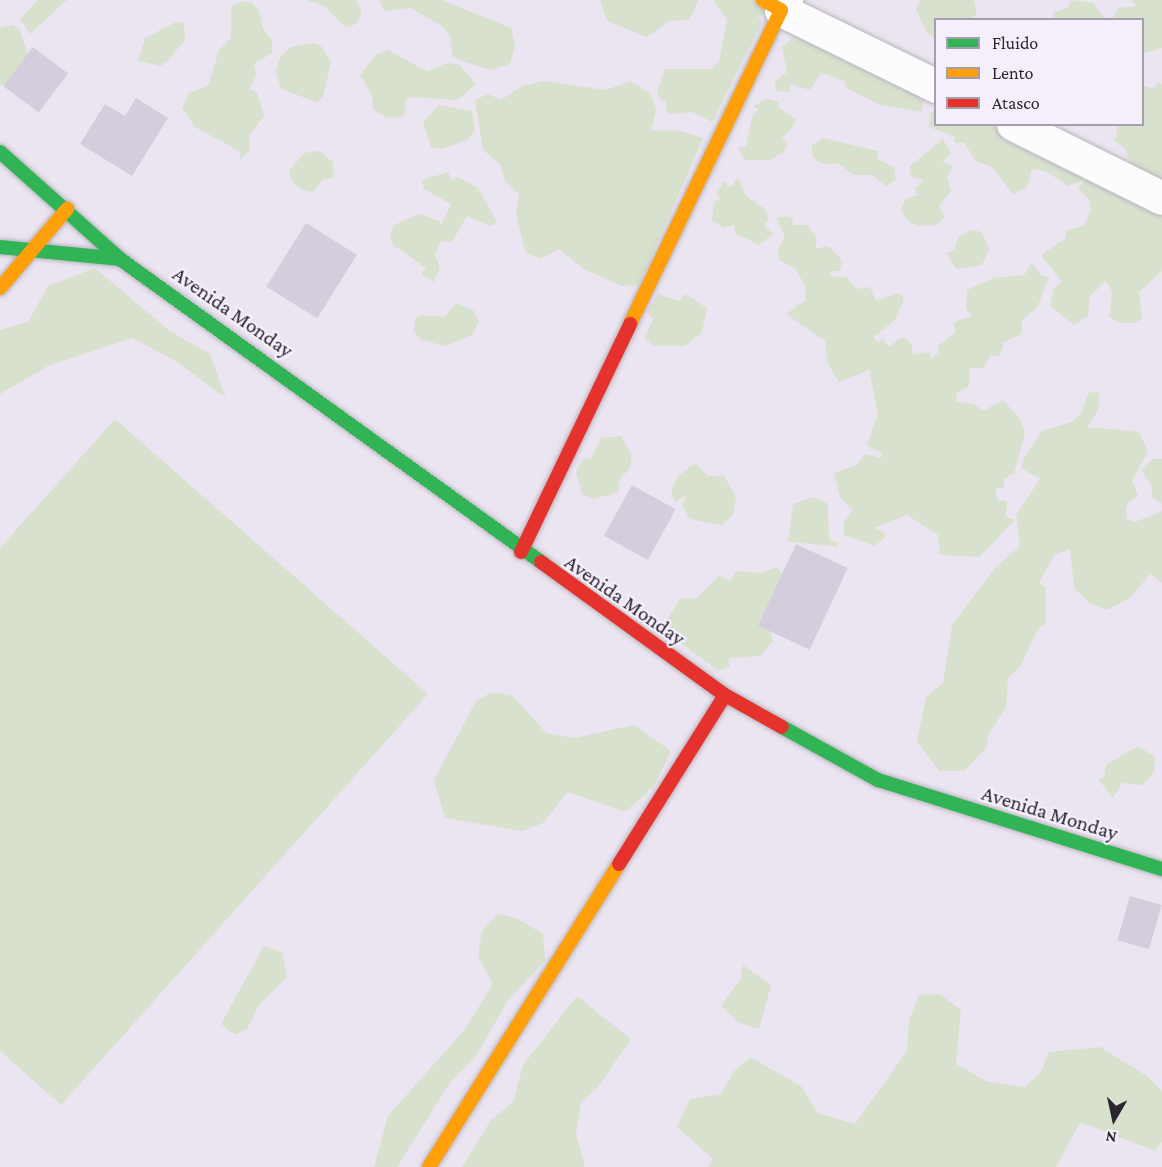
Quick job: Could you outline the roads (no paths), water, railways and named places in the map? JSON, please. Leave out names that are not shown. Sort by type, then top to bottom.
[{"type":"main road","points":[[521,552],[776,3]]},
{"type":"main road","name":"Avenida Monday","points":[[0,152],[67,209],[120,259],[307,390],[521,552],[725,695],[878,780],[1162,869]]},
{"type":"main road","points":[[0,174],[11,161]]},
{"type":"main road","points":[[0,288],[67,209]]},
{"type":"main road","points":[[0,247],[30,254],[120,259]]},
{"type":"main road","points":[[429,1167],[725,695]]},
{"type":"street","points":[[776,3],[934,85]]},
{"type":"street","points":[[1017,126],[1162,198]]}]
